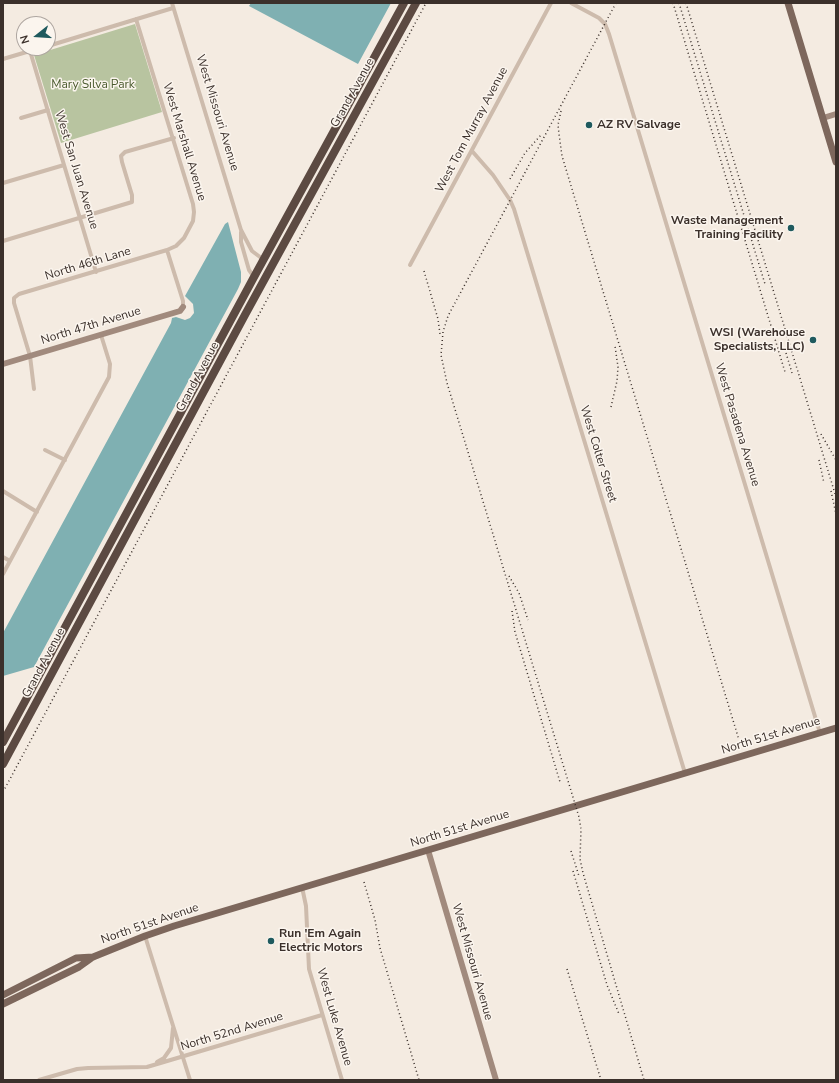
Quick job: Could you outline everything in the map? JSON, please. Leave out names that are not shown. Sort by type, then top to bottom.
[{"type":"highway","name":"Grand Avenue","points":[[3,742],[404,3]]},
{"type":"highway","name":"Grand Avenue","points":[[3,764],[246,313],[416,3]]},
{"type":"highway","points":[[246,313],[247,302],[265,269],[266,264],[264,260]]},
{"type":"main road","points":[[788,3],[836,162]]},
{"type":"main road","name":"North 51st Avenue","points":[[3,1004],[79,967],[93,957],[145,936],[302,887],[836,728]]},
{"type":"main road","name":"North 51st Avenue","points":[[3,995],[76,958],[93,957]]},
{"type":"street","name":"West Tom Murray Avenue","points":[[410,265],[551,3]]},
{"type":"street","name":"West Pasadena Avenue","points":[[571,3],[599,18],[605,24],[607,29],[820,733]]},
{"type":"street","name":"West Missouri Avenue","points":[[172,5],[240,230],[249,270],[254,277]]},
{"type":"street","points":[[56,44],[136,19],[172,5]]},
{"type":"street","name":"West Marshall Avenue","points":[[136,19],[174,138],[193,204],[193,221],[184,238],[176,246],[167,250]]},
{"type":"street","points":[[3,59],[16,55]]},
{"type":"street","name":"West San Juan Avenue","points":[[32,56],[96,272]]},
{"type":"street","points":[[21,118],[48,110]]},
{"type":"street","points":[[823,118],[836,114]]},
{"type":"street","points":[[3,241],[132,202],[132,195],[121,156],[125,152],[174,138]]},
{"type":"street","name":"West Colter Street","points":[[472,151],[493,175],[510,200],[514,209],[685,773]]},
{"type":"street","points":[[3,183],[64,165]]},
{"type":"street","name":"West Missouri Avenue","points":[[240,230],[252,251],[264,260]]},
{"type":"street","points":[[167,250],[183,301],[183,307]]},
{"type":"street","name":"North 46th Lane","points":[[30,356],[14,303],[14,298],[19,294],[167,250]]},
{"type":"street","name":"North 47th Avenue","points":[[3,364],[180,311],[183,307]]},
{"type":"street","points":[[3,574],[109,378],[110,364],[101,335]]},
{"type":"street","points":[[30,356],[34,388]]},
{"type":"street","points":[[46,450],[65,460]]},
{"type":"street","points":[[3,491],[37,512]]},
{"type":"street","points":[[3,557],[10,561]]},
{"type":"street","name":"West Missouri Avenue","points":[[428,850],[496,1080]]},
{"type":"street","name":"West Luke Avenue","points":[[302,887],[306,906],[309,969],[342,1080]]},
{"type":"street","points":[[145,936],[190,1080]]},
{"type":"street","name":"North 52nd Avenue","points":[[39,1080],[77,1069],[147,1067],[322,1015]]},
{"type":"street","name":"North 52nd Avenue","points":[[147,1067],[160,1060],[171,1048],[173,1037],[172,1023]]},
{"type":"green space","name":"Mary Silva Park","points":[[135,24],[162,112],[61,143],[34,56],[56,56],[56,48]]},
{"type":"water","points":[[251,3],[391,3],[358,64],[249,6]]},
{"type":"water","points":[[228,222],[241,272],[241,282],[238,289],[34,667],[3,676],[3,633],[171,323],[172,318],[176,317],[185,320],[190,318],[194,313],[193,304],[185,296],[225,224]]},
{"type":"railway","points":[[3,792],[426,3]]},
{"type":"railway","points":[[616,3],[448,316],[443,332],[441,355],[447,383],[579,817],[581,829],[580,859],[583,873],[644,1080]]},
{"type":"railway","points":[[673,3],[785,372]]},
{"type":"railway","points":[[679,3],[765,284]]},
{"type":"railway","points":[[686,3],[836,497]]},
{"type":"railway","points":[[561,111],[558,125],[562,156],[739,740]]},
{"type":"railway","points":[[510,179],[525,153],[541,135]]},
{"type":"railway","points":[[424,271],[438,319],[440,334]]},
{"type":"railway","points":[[611,407],[617,381],[618,367],[615,346]]},
{"type":"railway","points":[[786,353],[792,373]]},
{"type":"railway","points":[[821,434],[836,460]]},
{"type":"railway","points":[[819,460],[824,483]]},
{"type":"railway","points":[[831,491],[836,514]]},
{"type":"railway","points":[[509,576],[519,593],[528,620]]},
{"type":"railway","points":[[512,611],[515,632],[560,782]]},
{"type":"railway","points":[[571,851],[579,876]]},
{"type":"railway","points":[[573,871],[607,985],[619,1014]]},
{"type":"railway","points":[[364,882],[375,920],[380,948],[419,1080]]},
{"type":"railway","points":[[567,969],[601,1080]]},
{"type":"place","name":"AZ RV Salvage","points":[[589,125]]},
{"type":"place","name":"Waste Management Training Facility","points":[[791,228]]},
{"type":"place","name":"WSI (Warehouse Specialists, LLC)","points":[[813,340]]},
{"type":"place","name":"Run 'Em Again Electric Motors","points":[[271,941]]}]
